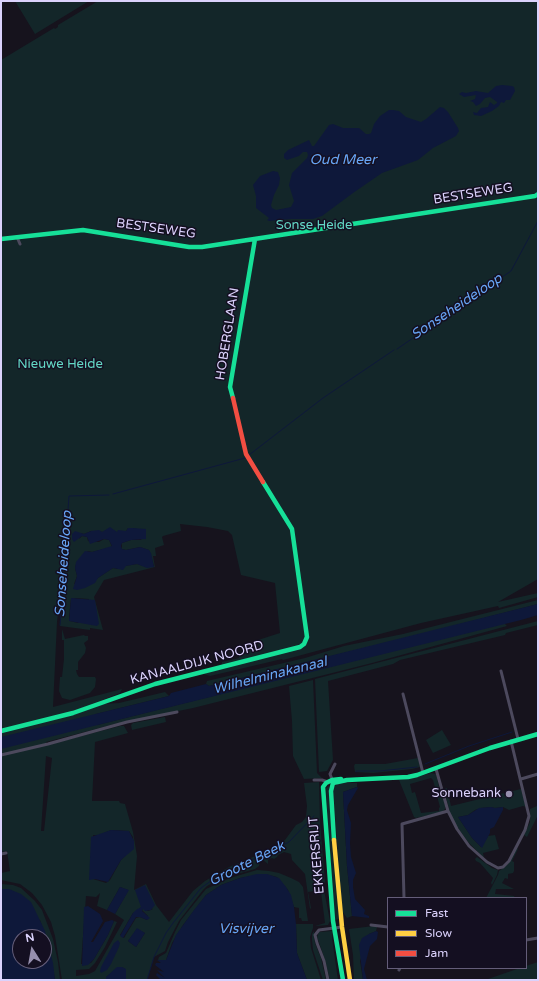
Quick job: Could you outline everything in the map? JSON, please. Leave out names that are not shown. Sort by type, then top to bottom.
[{"type":"main road","name":"BESTSEWEG","points":[[1,239],[83,230],[189,247],[202,247],[537,196]]},
{"type":"main road","name":"HOBERGLAAN","points":[[255,239],[252,246],[253,251],[230,387],[246,454],[292,529],[307,638],[304,644]]},
{"type":"main road","name":"KANAALDIJK NOORD","points":[[1,731],[73,713],[155,684],[300,647],[304,644]]},
{"type":"main road","points":[[331,782],[408,777],[436,769],[510,741],[538,734]]},
{"type":"main road","name":"EKKERSRIJT","points":[[331,782],[333,832],[342,927],[350,980]]},
{"type":"main road","name":"EKKERSRIJT","points":[[331,782],[323,787],[334,928],[343,980]]},
{"type":"street","points":[[17,237],[20,244]]},
{"type":"street","points":[[501,671],[518,739]]},
{"type":"street","points":[[404,694],[423,773]]},
{"type":"street","points":[[1,755],[127,722],[177,712]]},
{"type":"street","points":[[436,769],[448,812],[457,830],[473,850],[491,866],[498,868],[503,867],[509,861],[529,819],[521,779],[510,741]]},
{"type":"street","points":[[314,780],[331,782],[330,774],[335,764]]},
{"type":"street","points":[[521,779],[538,774]]},
{"type":"street","points":[[404,897],[402,824],[448,812]]},
{"type":"street","points":[[1,854],[6,853]]},
{"type":"street","points":[[371,925],[387,927]]},
{"type":"street","points":[[328,980],[324,961],[316,943],[315,935],[318,930],[342,927]]},
{"type":"street","points":[[527,940],[538,938]]},
{"type":"green space","points":[[15,1],[89,1],[35,34]]},
{"type":"green space","name":"Sonse Heide","points":[[98,1],[538,1],[538,579],[498,602],[538,593],[538,597],[499,608],[498,606],[421,623],[283,660],[210,676],[204,674],[222,665],[222,662],[239,658],[238,653],[259,648],[258,640],[280,633],[275,583],[241,575],[232,535],[228,531],[180,524],[181,531],[163,536],[164,545],[155,548],[156,556],[153,556],[155,567],[104,580],[94,597],[103,630],[90,628],[90,630],[60,626],[62,575],[57,622],[53,707],[122,689],[120,693],[52,720],[76,714],[102,704],[119,703],[165,692],[169,696],[96,714],[97,725],[504,623],[507,626],[372,663],[193,708],[115,724],[46,742],[47,745],[124,726],[128,733],[95,742],[92,801],[119,801],[120,803],[125,804],[133,832],[137,856],[134,890],[146,884],[156,905],[169,922],[193,891],[205,881],[229,867],[265,852],[285,840],[296,825],[302,822],[306,817],[307,806],[304,783],[319,782],[320,822],[325,882],[323,885],[330,921],[328,925],[315,926],[325,923],[321,892],[320,890],[308,892],[310,909],[305,874],[292,860],[291,854],[284,852],[274,859],[272,858],[268,860],[268,864],[263,860],[260,861],[259,866],[255,869],[220,879],[207,886],[179,921],[165,951],[154,957],[147,980],[126,980],[126,971],[124,968],[119,967],[106,977],[106,980],[62,980],[55,936],[51,922],[42,905],[32,893],[20,884],[1,880],[1,873],[10,871],[7,851],[1,852],[1,60],[54,28],[55,29],[58,25]],"holes":[[[128,528],[146,530],[141,540],[131,540],[122,543],[122,549],[126,550],[140,547],[149,550],[154,566],[147,567],[137,564],[117,569],[113,568],[98,578],[74,584],[77,576],[75,568],[76,564],[82,556],[88,551],[92,552],[112,547],[109,540],[104,539],[99,542],[94,542],[88,541],[87,537],[82,536],[79,539],[81,533],[84,534],[91,531],[117,533],[126,531]],[[71,599],[89,599],[78,623],[70,621]],[[46,756],[52,758],[44,831],[41,831]],[[111,830],[129,831],[133,837],[134,847],[121,860],[110,880],[106,883],[93,879],[93,835],[100,835]],[[120,887],[128,890],[115,914],[124,920],[95,971],[89,974],[76,976],[76,970],[89,969],[95,963],[105,947],[117,922],[114,921],[108,935],[91,963],[81,964],[86,896],[96,897],[100,893],[97,906],[107,910]],[[142,905],[153,909],[148,911],[143,908],[142,910],[148,916],[147,920],[140,917],[136,918],[124,938],[120,935],[133,913],[140,909]],[[137,929],[145,933],[136,947],[128,941]]]},
{"type":"green space","points":[[538,600],[538,604],[422,634],[209,686],[206,684],[207,681],[305,658],[344,646],[403,634]]},
{"type":"green space","points":[[538,621],[538,625],[506,633],[505,635],[400,660],[393,664],[328,681],[333,760],[327,771],[319,772],[315,679]]},
{"type":"green space","points":[[62,629],[65,639],[84,635],[88,636],[88,640],[84,643],[86,648],[85,653],[78,662],[78,670],[76,670],[79,677],[95,677],[96,679],[95,687],[90,693],[70,700],[62,698],[59,691],[64,659],[64,640],[62,640]]},
{"type":"green space","points":[[313,680],[317,773],[322,778],[304,779],[293,756],[289,686]]},
{"type":"green space","points":[[165,717],[166,722],[132,730],[131,725],[133,723]]},
{"type":"green space","points":[[442,730],[451,745],[433,753],[426,740]]},
{"type":"green space","points":[[418,758],[420,767],[412,769],[373,773],[355,772],[355,764],[385,764]]},
{"type":"green space","points":[[431,773],[436,774],[440,791],[435,792],[433,780],[431,778],[410,784],[412,793],[415,792],[421,813],[439,811],[440,807],[437,796],[435,796],[440,794],[442,794],[445,809],[442,812],[416,818],[414,817],[399,780]]},
{"type":"green space","points":[[357,783],[357,787],[343,792],[347,866],[352,916],[347,918],[342,911],[333,788],[337,784]]},
{"type":"green space","points":[[329,786],[340,919],[334,920],[326,788]]},
{"type":"green space","points":[[447,788],[451,806],[521,789],[526,807],[523,806],[509,810],[503,807],[481,808],[468,815],[458,817],[472,838],[481,847],[488,836],[495,835],[499,849],[483,853],[484,858],[468,842],[457,827],[450,813],[444,789]]},
{"type":"green space","points":[[537,806],[538,815],[527,837],[524,835],[530,822],[530,809]]},
{"type":"green space","points":[[517,848],[518,849],[512,861],[514,862],[514,871],[513,873],[508,874],[508,879],[505,878],[502,883],[514,889],[496,889],[495,894],[514,897],[487,897],[499,871],[508,864]]},
{"type":"green space","points":[[477,857],[492,868],[498,870],[492,885],[491,883],[493,878],[480,863],[476,861],[475,859]]},
{"type":"green space","points":[[257,870],[279,873],[299,882],[303,887],[308,921],[302,921],[301,918],[299,918],[299,908],[294,907],[288,890],[277,877],[265,874],[240,878],[221,885],[206,895],[183,925],[172,943],[166,960],[158,960],[159,957],[166,953],[181,920],[206,889],[230,878]]},
{"type":"green space","points":[[1,884],[13,885],[21,888],[42,910],[49,929],[43,929],[40,920],[1,889]]},
{"type":"green space","points":[[296,924],[313,924],[310,937],[311,948],[321,980],[307,980],[297,953]]},
{"type":"green space","points":[[374,926],[377,927],[376,931],[369,934],[360,961],[363,980],[354,980],[353,955],[349,929]]},
{"type":"green space","points":[[314,931],[315,943],[321,958],[326,980],[323,980],[313,950],[312,934]]},
{"type":"green space","points":[[332,931],[338,980],[330,980],[317,937],[319,932]]},
{"type":"green space","points":[[52,936],[58,962],[60,980],[55,980],[52,964]]},
{"type":"green space","points":[[538,962],[538,980],[485,980],[517,969],[527,969],[527,966]]},
{"type":"water","points":[[502,85],[514,87],[515,91],[510,100],[506,100],[504,103],[501,102],[499,106],[492,111],[481,116],[474,115],[473,112],[477,113],[481,108],[488,107],[490,102],[494,105],[497,102],[490,97],[485,98],[476,106],[470,101],[475,99],[476,95],[464,97],[459,94],[462,92],[466,93],[476,91],[488,93],[496,86]]},
{"type":"water","name":"Oud Meer","points":[[440,107],[444,108],[448,112],[458,128],[459,131],[456,136],[433,148],[418,160],[382,173],[322,216],[313,219],[269,221],[267,220],[269,218],[256,208],[256,196],[253,185],[260,176],[273,171],[278,172],[280,178],[279,185],[271,205],[272,208],[276,210],[291,207],[294,201],[289,185],[292,173],[307,158],[308,155],[307,152],[303,152],[299,156],[287,160],[284,158],[284,154],[288,150],[309,140],[312,146],[314,146],[329,125],[333,124],[343,128],[359,128],[366,134],[369,134],[380,116],[389,110],[399,111],[406,117],[421,122]]},
{"type":"water","points":[[110,527],[117,532],[118,530],[126,531],[128,528],[146,529],[146,539],[131,540],[122,543],[121,546],[122,549],[126,550],[140,547],[149,550],[154,567],[147,568],[137,564],[126,566],[123,570],[113,568],[98,578],[95,583],[85,588],[77,590],[73,589],[77,576],[75,568],[76,562],[85,551],[92,552],[112,546],[109,540],[104,539],[90,544],[87,537],[82,536],[74,542],[72,539],[72,534],[75,531],[84,534],[99,530],[102,532]]},
{"type":"water","points":[[71,598],[95,600],[99,624],[97,626],[69,621]]},
{"type":"water","name":"Wilhelminakanaal","points":[[538,604],[538,615],[521,620],[1,749],[1,737],[169,696],[171,693],[206,684],[209,686]]},
{"type":"water","points":[[357,787],[358,788],[348,805],[347,810],[351,823],[351,857],[356,873],[353,880],[353,887],[355,899],[365,910],[364,914],[369,916],[369,918],[352,916],[347,866],[343,792]]},
{"type":"water","points":[[503,807],[503,810],[494,827],[490,829],[490,833],[482,848],[472,838],[458,817],[468,815],[479,808]]},
{"type":"water","points":[[111,830],[129,831],[134,841],[134,849],[121,860],[108,882],[95,879],[89,880],[91,837]]},
{"type":"water","name":"Visvijver","points":[[257,874],[267,874],[279,878],[291,895],[296,924],[297,953],[307,980],[161,980],[156,975],[157,973],[165,978],[157,970],[164,972],[155,965],[156,963],[161,963],[157,960],[166,960],[176,935],[206,895],[221,885]]},
{"type":"water","points":[[145,885],[155,905],[151,910],[145,911],[143,909],[142,911],[150,918],[147,920],[136,917],[123,938],[120,936],[133,913],[141,907],[135,890]]},
{"type":"water","points":[[120,887],[129,890],[115,914],[107,910]]},
{"type":"water","points":[[1,889],[9,889],[21,894],[31,902],[44,929],[12,929],[12,969],[52,969],[52,959],[55,980],[1,980]]},
{"type":"water","points":[[88,906],[100,914],[103,921],[91,942],[93,942],[105,922],[112,920],[114,921],[108,935],[94,959],[88,965],[82,966],[84,907]]},
{"type":"water","points":[[137,928],[145,933],[136,947],[128,941]]},
{"type":"water","points":[[376,931],[378,932],[377,939],[370,946],[364,969],[367,980],[363,980],[359,945],[362,938]]},
{"type":"water","points":[[118,940],[120,943],[119,947],[111,964],[107,970],[101,973],[101,967],[114,943]]},
{"type":"water","points":[[117,967],[126,969],[126,980],[106,980],[106,977]]},
{"type":"waterway","name":"Sonseheideloop","points":[[397,349],[511,271],[538,221]]},
{"type":"waterway","name":"Sonseheideloop","points":[[249,455],[323,398],[394,350]]},
{"type":"waterway","name":"Sonseheideloop","points":[[113,494],[245,458]]},
{"type":"waterway","name":"Sonseheideloop","points":[[60,625],[69,496],[109,495]]},
{"type":"waterway","name":"Groote Beek","points":[[425,764],[469,746],[512,732]]},
{"type":"waterway","name":"Groote Beek","points":[[356,772],[417,767]]},
{"type":"waterway","name":"Groote Beek","points":[[147,980],[154,957],[166,933],[201,888],[215,878],[289,842],[314,816]]},
{"type":"traffic: fast","points":[[1,239],[83,230],[189,247],[202,247],[535,196],[538,194]]},
{"type":"traffic: fast","points":[[233,398],[230,387],[255,239]]},
{"type":"traffic: fast","points":[[1,731],[73,713],[155,684],[300,647],[304,644],[307,637],[292,529],[263,482]]},
{"type":"traffic: fast","points":[[334,840],[331,791],[333,783],[347,780],[408,777],[417,775],[490,748],[538,734]]},
{"type":"traffic: fast","points":[[341,779],[332,780],[326,783],[323,787],[333,921],[343,980]]},
{"type":"traffic: slow","points":[[334,840],[342,927],[350,980]]},
{"type":"traffic: jam","points":[[233,398],[246,454],[263,482]]},
{"type":"place","name":"Sonnebank","points":[[509,794]]},
{"type":"park label","name":"Nieuwe Heide","points":[[60,365]]}]
